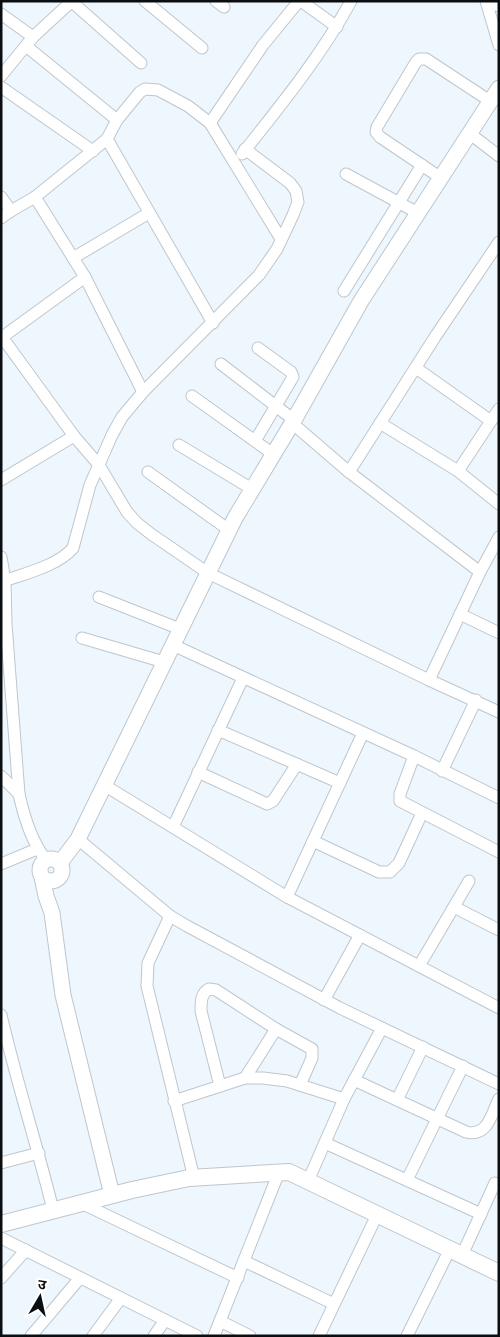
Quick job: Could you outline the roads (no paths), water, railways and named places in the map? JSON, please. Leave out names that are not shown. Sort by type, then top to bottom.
[{"type":"main road","points":[[1,1224],[112,1195],[194,1178],[289,1172],[499,1273]]},
{"type":"street","points":[[145,1],[202,48]]},
{"type":"street","points":[[210,123],[263,46],[300,1],[337,27]]},
{"type":"street","points":[[234,163],[297,84],[337,27],[351,1]]},
{"type":"street","points":[[486,2],[499,6]]},
{"type":"street","points":[[486,2],[499,45]]},
{"type":"street","points":[[1,76],[29,41],[66,3],[141,63]]},
{"type":"street","points":[[1,14],[117,120]]},
{"type":"street","points":[[441,178],[380,137],[376,132],[377,127],[416,62],[423,59],[431,61],[490,101]]},
{"type":"street","points":[[1,86],[93,151]]},
{"type":"street","points":[[1,864],[47,857],[78,839],[229,530],[361,301],[499,88]]},
{"type":"street","points":[[1,218],[35,197],[107,140],[117,120],[140,92],[151,89],[165,93],[188,106],[210,123],[281,239]]},
{"type":"street","points":[[469,133],[499,156]]},
{"type":"street","points":[[107,140],[213,323]]},
{"type":"street","points":[[3,582],[58,560],[68,554],[73,548],[90,485],[122,417],[143,392],[259,275],[281,239],[298,202],[296,192],[290,184],[245,149]]},
{"type":"street","points":[[344,292],[422,165]]},
{"type":"street","points":[[346,174],[418,213]]},
{"type":"street","points":[[1,197],[11,211]]},
{"type":"street","points":[[35,197],[85,277],[143,392]]},
{"type":"street","points":[[73,258],[150,212]]},
{"type":"street","points":[[349,472],[499,242]]},
{"type":"street","points":[[85,277],[2,337],[74,436],[99,464],[117,496],[137,523],[208,573],[499,712]]},
{"type":"street","points":[[255,441],[293,380],[293,374],[258,348]]},
{"type":"street","points":[[221,364],[277,406],[349,472],[480,572]]},
{"type":"street","points":[[416,368],[490,421]]},
{"type":"street","points":[[192,396],[273,454]]},
{"type":"street","points":[[458,471],[499,409]]},
{"type":"street","points":[[380,422],[458,471],[499,504]]},
{"type":"street","points":[[1,480],[74,436]]},
{"type":"street","points":[[179,445],[252,489]]},
{"type":"street","points":[[148,472],[229,530]]},
{"type":"street","points":[[429,680],[480,572],[499,537]]},
{"type":"street","points":[[1,557],[19,794],[23,812],[47,857],[57,896],[52,913]]},
{"type":"street","points":[[99,597],[180,630]]},
{"type":"street","points":[[460,614],[499,633]]},
{"type":"street","points":[[82,638],[164,662]]},
{"type":"street","points":[[172,645],[414,756],[499,798]]},
{"type":"street","points":[[173,827],[243,678]]},
{"type":"street","points":[[442,770],[476,700]]},
{"type":"street","points":[[218,730],[340,783]]},
{"type":"street","points":[[287,897],[363,733]]},
{"type":"street","points":[[414,756],[400,798],[402,803],[499,852]]},
{"type":"street","points":[[198,772],[267,804],[273,801],[297,764]]},
{"type":"street","points":[[1,776],[19,794]]},
{"type":"street","points":[[104,784],[287,897],[499,1008]]},
{"type":"street","points":[[313,841],[379,872],[390,872],[399,864],[422,814]]},
{"type":"street","points":[[78,839],[170,916],[324,1000],[499,1084]]},
{"type":"street","points":[[47,857],[50,881],[42,877],[52,913],[63,995],[112,1195]]},
{"type":"street","points":[[419,966],[470,881]]},
{"type":"street","points":[[454,907],[499,930]]},
{"type":"street","points":[[170,916],[151,954],[146,974],[149,998],[194,1178]]},
{"type":"street","points":[[324,1000],[360,935]]},
{"type":"street","points":[[220,1086],[201,1011],[202,999],[206,990],[216,990],[276,1029],[312,1048],[312,1058],[300,1084]]},
{"type":"street","points":[[1,1015],[53,1210]]},
{"type":"street","points":[[308,1181],[344,1099],[382,1028]]},
{"type":"street","points":[[246,1078],[276,1029]]},
{"type":"street","points":[[397,1100],[423,1048]]},
{"type":"street","points":[[407,1180],[463,1066]]},
{"type":"street","points":[[174,1101],[246,1078],[276,1079],[300,1084],[344,1099]]},
{"type":"street","points":[[354,1080],[466,1132],[478,1133],[486,1126],[499,1099]]},
{"type":"street","points":[[325,1143],[481,1214]]},
{"type":"street","points":[[1,1163],[39,1152]]},
{"type":"street","points":[[214,1336],[279,1172]]},
{"type":"street","points":[[411,1335],[456,1252],[481,1214],[498,1181]]},
{"type":"street","points":[[81,1203],[238,1278]]},
{"type":"street","points":[[319,1336],[377,1214]]},
{"type":"street","points":[[1,1238],[197,1336]]},
{"type":"street","points":[[1,1278],[26,1250]]},
{"type":"street","points":[[244,1261],[334,1304]]},
{"type":"street","points":[[31,1336],[80,1278]]},
{"type":"street","points":[[93,1336],[121,1298]]},
{"type":"street","points":[[154,1336],[165,1320]]},
{"type":"street","points":[[220,1321],[250,1336]]}]
